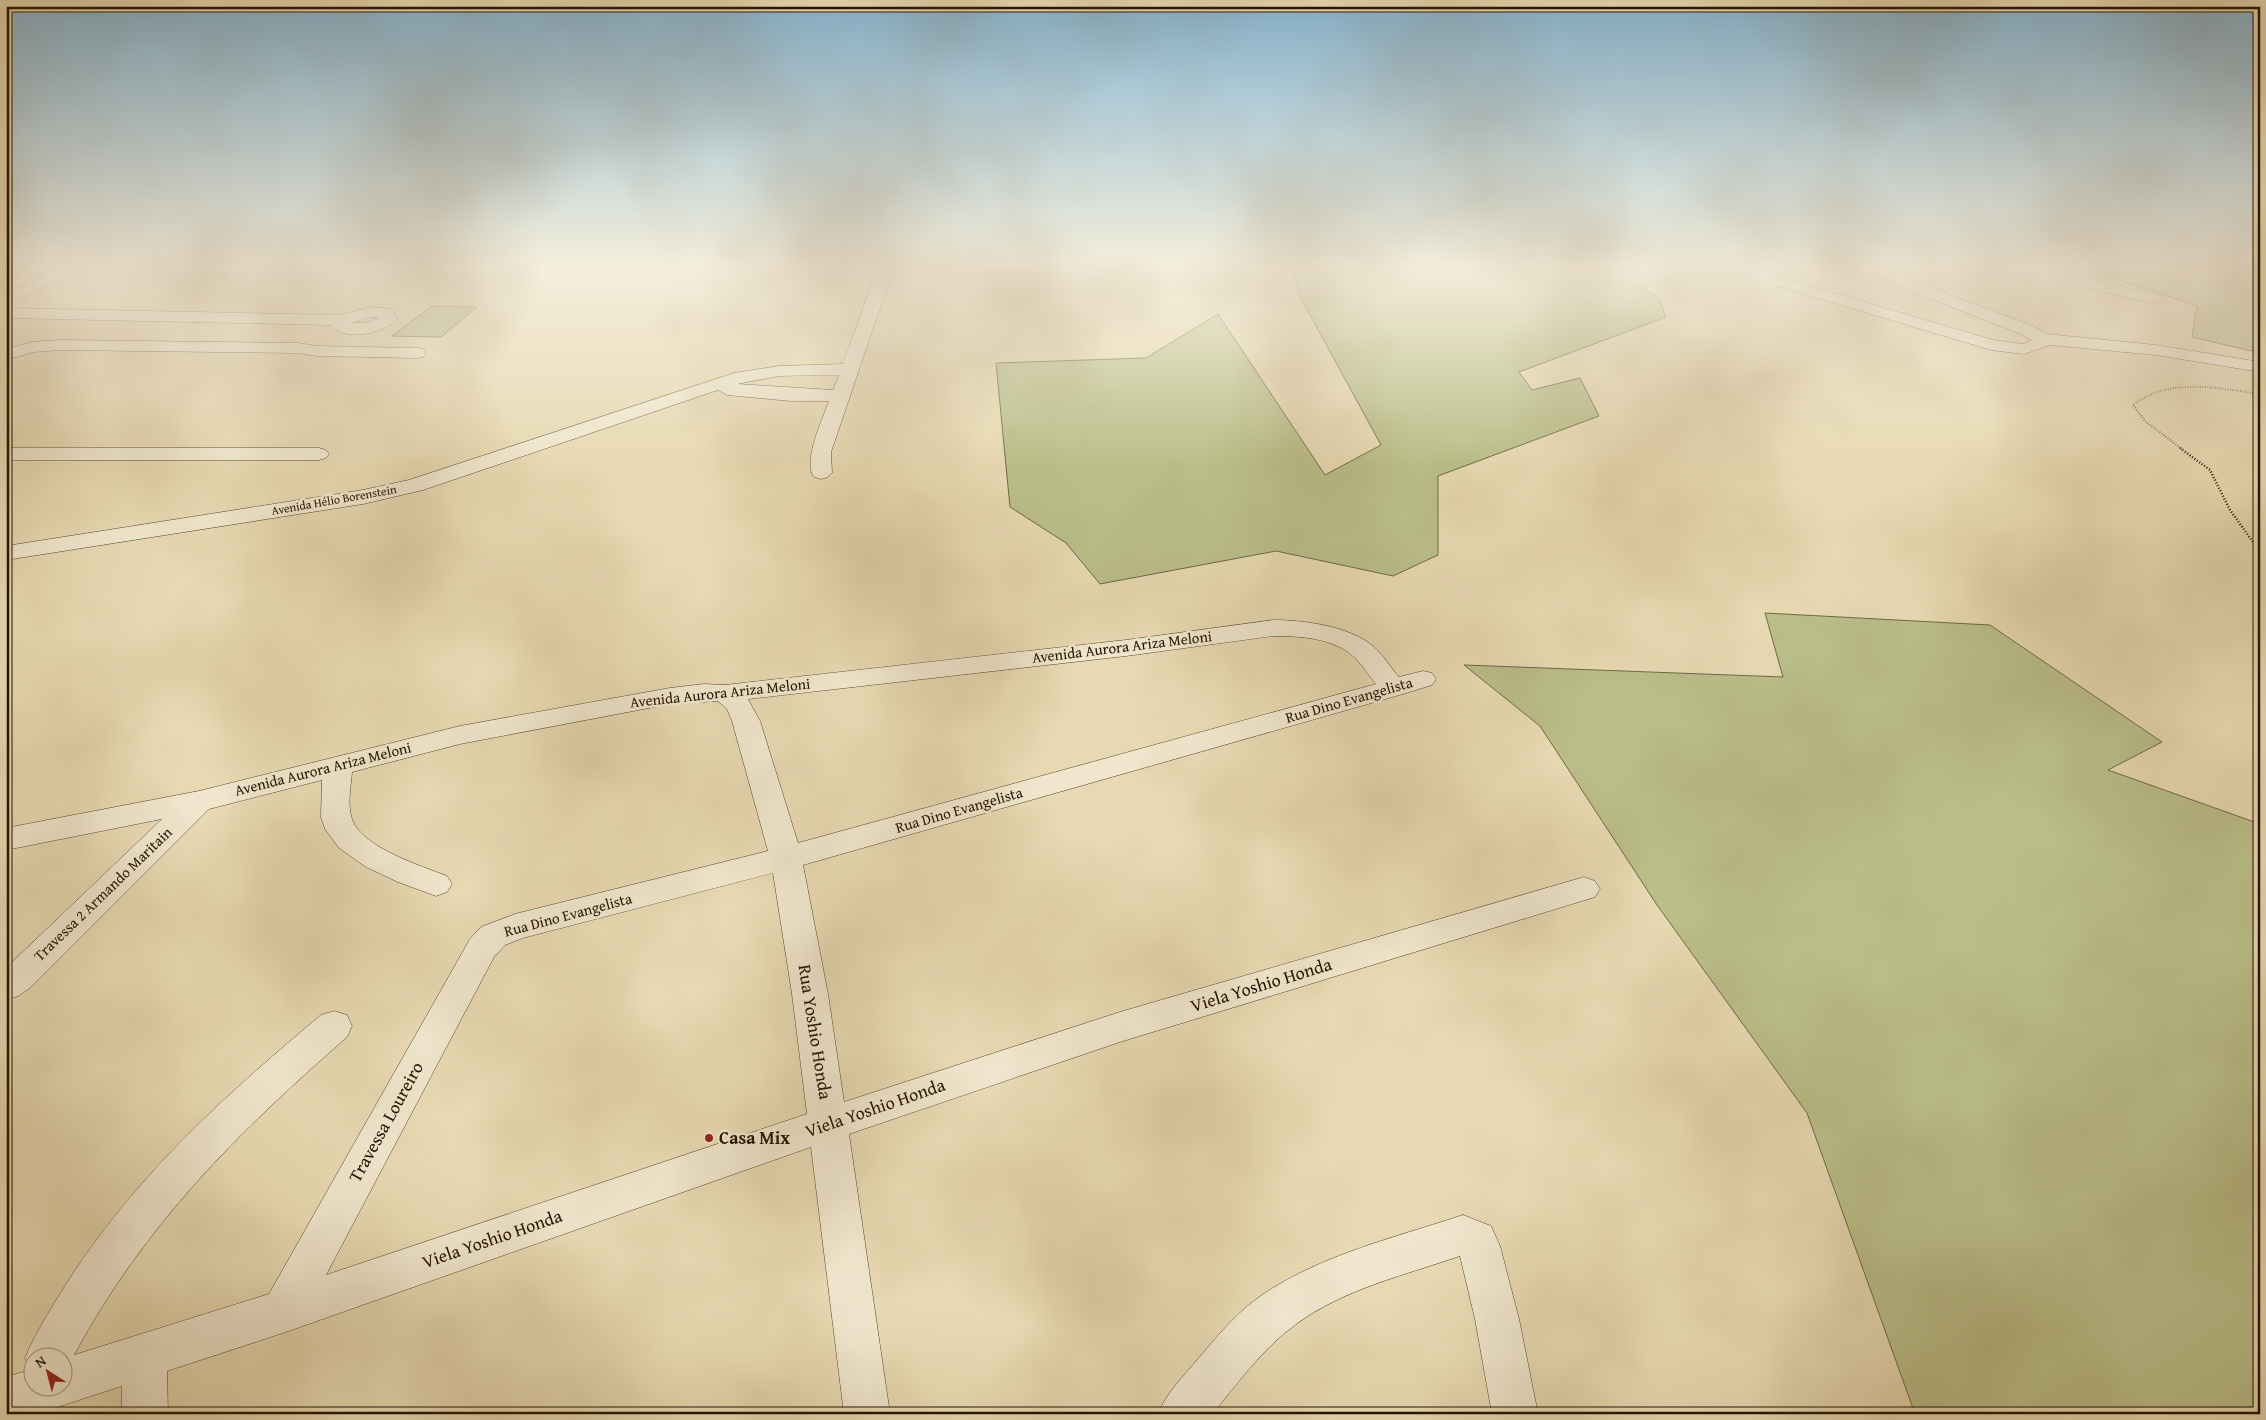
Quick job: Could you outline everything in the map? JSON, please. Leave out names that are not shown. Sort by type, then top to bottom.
[{"type":"street","points":[[821,473],[821,452],[862,333]]},
{"type":"street","points":[[1952,333],[1991,345],[2024,349],[2038,345],[2042,342],[2042,339]]},
{"type":"street","points":[[2031,333],[2042,339],[2147,349],[2260,367]]},
{"type":"street","points":[[6,355],[32,347],[60,345],[298,348],[317,351],[418,353]]},
{"type":"street","name":"Avenida Hélio Borenstein","points":[[6,553],[363,497],[415,485],[708,386],[779,371],[849,369]]},
{"type":"street","points":[[708,386],[791,394],[841,396]]},
{"type":"street","points":[[6,454],[319,454]]},
{"type":"street","name":"Avenida Aurora Ariza Meloni","points":[[6,839],[198,801],[338,767],[460,734],[670,696],[704,692],[725,693],[1126,648],[1273,628],[1300,628],[1348,641],[1365,653],[1393,688]]},
{"type":"street","name":"Rua Dino Evangelista","points":[[493,936],[514,927],[786,858],[1423,679]]},
{"type":"street","name":"Rua Yoshio Honda","points":[[725,693],[739,705],[746,720],[763,773],[786,858],[810,994],[867,1414]]},
{"type":"street","points":[[338,767],[336,817],[346,836],[364,852],[436,884]]},
{"type":"street","name":"Travessa 2 Armando Maritain","points":[[6,986],[18,978],[198,801]]},
{"type":"street","name":"Viela Yoshio Honda","points":[[72,1375],[144,1356],[283,1310],[1120,1026],[1584,889]]},
{"type":"street","name":"Travessa Loureiro","points":[[283,1310],[482,948],[493,936]]},
{"type":"street","points":[[54,1348],[70,1316],[102,1268],[151,1203],[194,1154],[245,1103],[334,1026]]},
{"type":"street","points":[[1181,1414],[1260,1325],[1284,1306],[1330,1282],[1464,1235],[1476,1240],[1479,1246],[1497,1319],[1515,1414]]},
{"type":"street","points":[[144,1356],[144,1414]]},
{"type":"path","points":[[2260,394],[2207,387],[2170,388],[2144,394],[2132,405],[2145,421],[2210,470],[2230,510],[2260,552]]},
{"type":"green space","points":[[396,333],[445,333],[441,337],[392,336]]},
{"type":"green space","points":[[1186,333],[1231,333],[1325,475],[1381,445],[1320,333],[1623,333],[1519,372],[1532,390],[1580,378],[1599,416],[1438,476],[1438,555],[1393,576],[1276,551],[1100,584],[1066,543],[1010,507],[996,363],[1146,358]]},
{"type":"green space","points":[[2193,333],[2260,333],[2260,353],[2192,337]]},
{"type":"green space","points":[[1765,613],[1990,625],[2162,742],[2108,770],[2260,824],[2260,1414],[1915,1414],[1807,1113],[1657,905],[1540,726],[1464,665],[1783,677]]},
{"type":"place","name":"Casa Mix","points":[[709,1138]]}]
